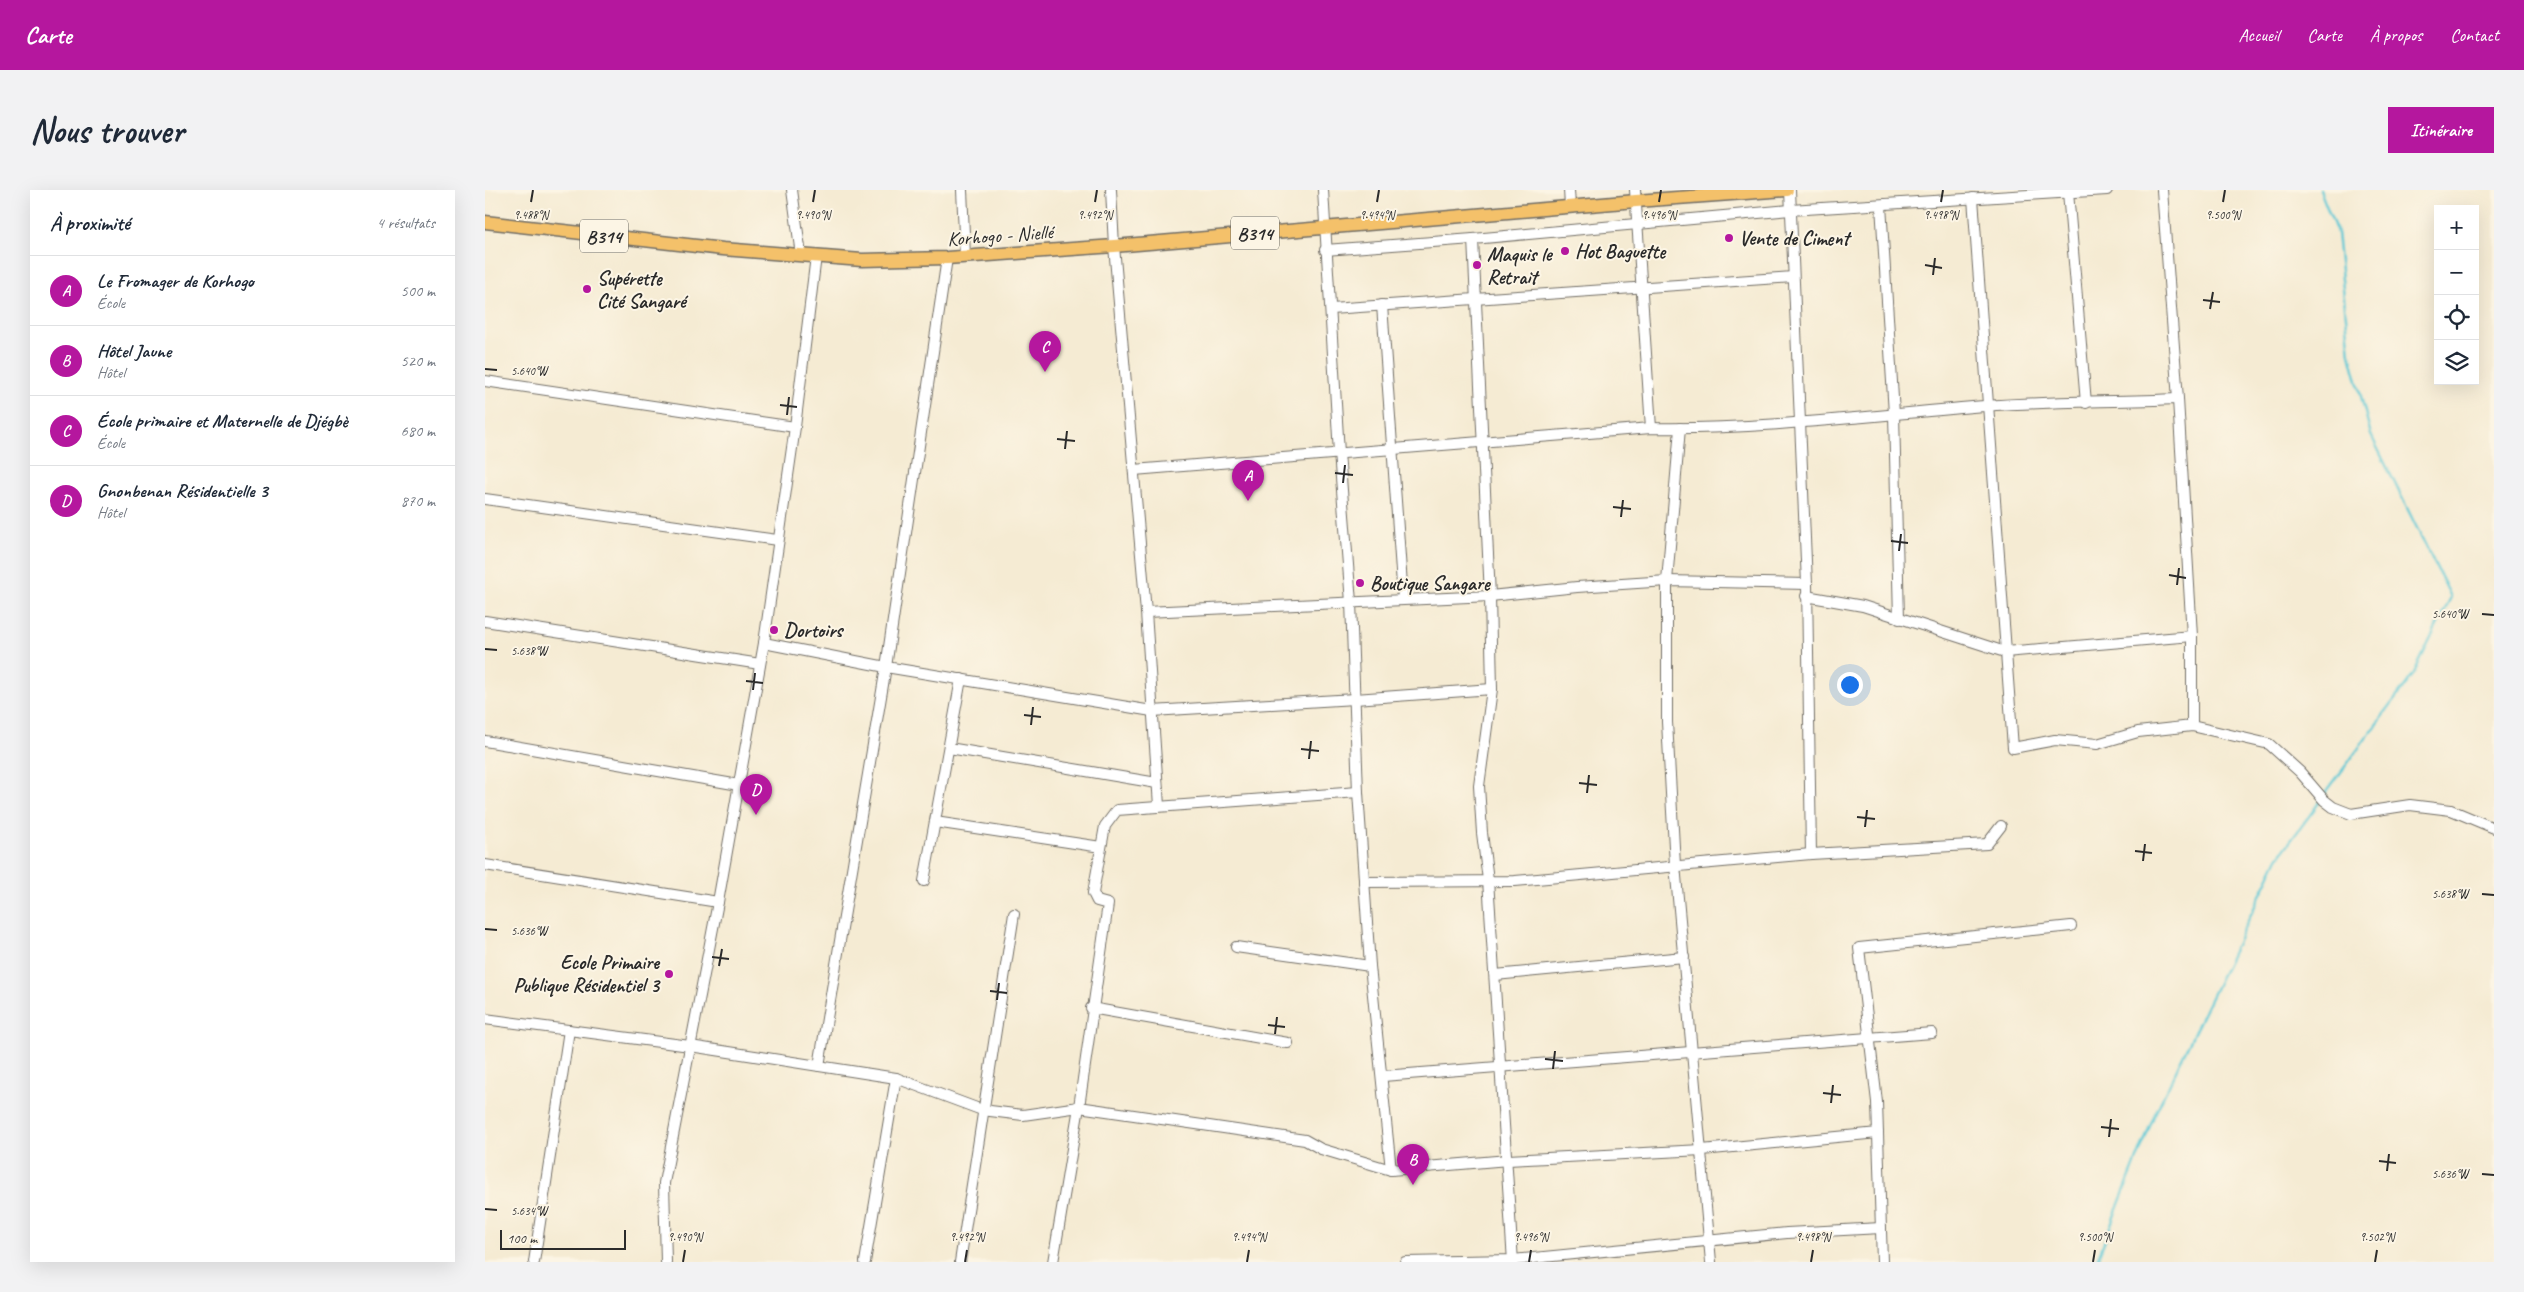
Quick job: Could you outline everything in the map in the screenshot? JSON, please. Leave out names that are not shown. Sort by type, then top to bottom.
[{"type":"main road","name":"Korhogo - Niellé","points":[[485,222],[801,256],[862,260],[947,258],[1114,246],[1570,206],[1635,195],[1788,190]]},
{"type":"street","points":[[792,190],[801,256]]},
{"type":"street","points":[[962,190],[965,256]]},
{"type":"street","points":[[1111,190],[1114,246],[1146,612],[1159,806]]},
{"type":"street","points":[[1323,190],[1325,250],[1331,310],[1339,453],[1351,602],[1358,792],[1364,882],[1391,1170]]},
{"type":"street","points":[[1569,190],[1570,206]]},
{"type":"street","points":[[1788,190],[1801,421],[1807,584],[1811,854]]},
{"type":"street","points":[[1325,250],[1473,239],[1789,210],[2107,190]]},
{"type":"street","points":[[2162,190],[2178,399],[2192,636],[2192,726]]},
{"type":"street","points":[[2068,192],[2086,403]]},
{"type":"street","points":[[1635,195],[1651,428]]},
{"type":"street","points":[[1973,198],[2013,748],[2055,740],[2097,744],[2138,732],[2192,726],[2269,744],[2300,772],[2324,800],[2333,807],[2351,814],[2410,806],[2451,810],[2494,828]]},
{"type":"street","points":[[1881,204],[1894,414],[1899,619]]},
{"type":"street","points":[[1473,239],[1481,442],[1490,596],[1492,689],[1479,786],[1495,974],[1513,1261]]},
{"type":"street","points":[[666,1262],[664,1183],[718,902],[764,643],[777,540],[795,427],[816,256]]},
{"type":"street","points":[[819,1066],[886,667],[947,258]]},
{"type":"street","points":[[1331,310],[1641,286],[1793,277]]},
{"type":"street","points":[[1382,306],[1403,599]]},
{"type":"street","points":[[485,381],[795,427]]},
{"type":"street","points":[[1134,470],[1651,428],[1801,421],[1987,406],[2178,399]]},
{"type":"street","points":[[1680,428],[1667,581],[1667,722],[1675,865],[1711,1262]]},
{"type":"street","points":[[485,499],[777,540]]},
{"type":"street","points":[[1146,612],[1490,596],[1577,587],[1667,581],[1807,584]]},
{"type":"street","points":[[1806,596],[1863,606],[2005,652],[2192,636]]},
{"type":"street","points":[[485,621],[760,664]]},
{"type":"street","points":[[764,643],[886,667],[1152,711],[1355,700],[1492,689]]},
{"type":"street","points":[[924,881],[961,679]]},
{"type":"street","points":[[485,741],[739,785]]},
{"type":"street","points":[[949,748],[1157,783]]},
{"type":"street","points":[[1053,1262],[1079,1107],[1091,1008],[1108,904],[1097,901],[1093,893],[1105,826],[1117,810],[1358,792]]},
{"type":"street","points":[[935,822],[1101,847]]},
{"type":"street","points":[[1364,882],[1515,881],[1811,854],[1987,844],[2001,826]]},
{"type":"street","points":[[485,864],[718,902]]},
{"type":"street","points":[[960,1262],[982,1110],[1014,914]]},
{"type":"street","points":[[1882,1262],[1878,1134],[1871,1038],[1859,948],[2071,926]]},
{"type":"street","points":[[1236,947],[1371,966]]},
{"type":"street","points":[[1495,974],[1684,957]]},
{"type":"street","points":[[1091,1008],[1288,1043]]},
{"type":"street","points":[[485,1019],[691,1046],[896,1078],[982,1110],[1023,1115],[1079,1107],[1305,1140],[1321,1149],[1391,1170],[1508,1160],[1702,1150],[1878,1134]]},
{"type":"street","points":[[534,1262],[569,1030]]},
{"type":"street","points":[[1383,1076],[1932,1033]]},
{"type":"street","points":[[865,1262],[896,1078]]},
{"type":"street","points":[[1405,1262],[1513,1261],[1787,1233],[1881,1228]]},
{"type":"waterway","points":[[2320,190],[2337,233],[2350,354],[2371,435],[2451,597],[2413,675],[2324,795]]},
{"type":"waterway","points":[[2096,1262],[2154,1116],[2278,858],[2321,800]]},
{"type":"place","name":"Vente de Ciment","points":[[1729,238]]},
{"type":"place","name":"Hot Baguette","points":[[1565,251]]},
{"type":"place","name":"Maquis le Retrait","points":[[1477,265]]},
{"type":"place","name":"Supérette Cité Sangaré","points":[[587,289]]},
{"type":"place","name":"École primaire et Maternelle de Djégbè","points":[[1045,372]]},
{"type":"place","name":"Le Fromager de Korhogo","points":[[1248,501]]},
{"type":"place","name":"Boutique Sangare","points":[[1360,583]]},
{"type":"place","name":"Dortoirs","points":[[774,630]]},
{"type":"place","name":"Gnonbenan Résidentielle 3","points":[[756,815]]},
{"type":"place","name":"Ecole Primaire Publique Résidentiel 3","points":[[669,974]]},
{"type":"place","name":"Hôtel Jaune","points":[[1413,1185]]}]
